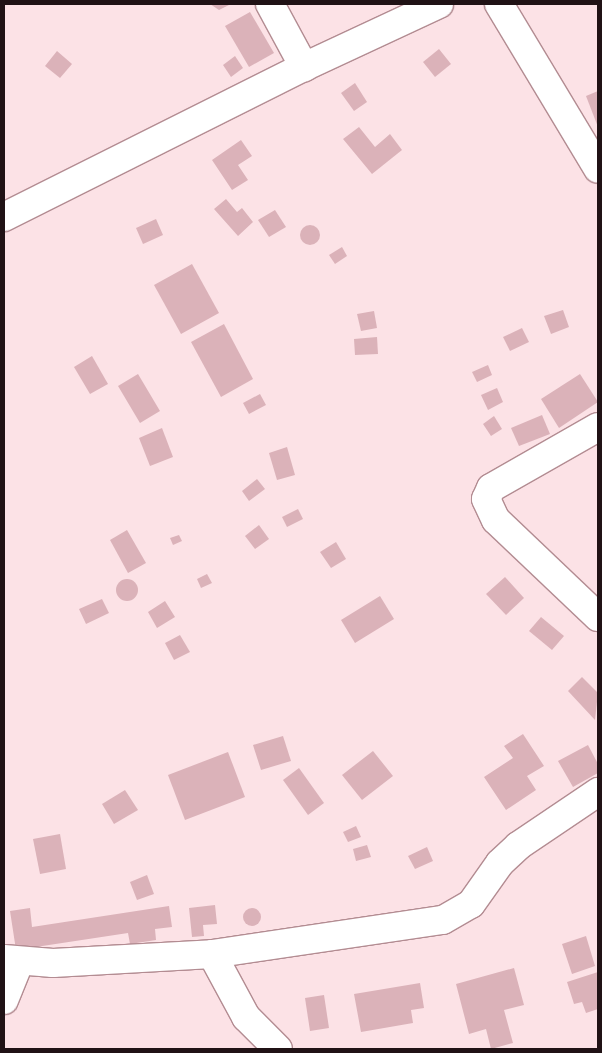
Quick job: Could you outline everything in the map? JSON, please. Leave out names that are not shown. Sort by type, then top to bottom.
[{"type":"street","points":[[270,4],[304,67]]},
{"type":"street","points":[[4,217],[304,67],[439,4]]},
{"type":"street","points":[[500,4],[598,169]]},
{"type":"street","points":[[598,427],[491,488],[486,499],[496,520],[598,617]]},
{"type":"street","points":[[4,1000],[11,961],[212,954],[443,920],[471,904],[500,863],[518,846],[598,792]]},
{"type":"street","points":[[212,954],[246,1017],[278,1049]]},
{"type":"building","points":[[210,4],[231,4],[219,10]]},
{"type":"building","points":[[250,12],[274,53],[249,67],[225,26]]},
{"type":"building","points":[[439,49],[451,64],[435,77],[423,62]]},
{"type":"building","points":[[57,51],[72,64],[60,78],[45,66]]},
{"type":"building","points":[[235,56],[243,68],[231,77],[223,65]]},
{"type":"building","points":[[355,83],[367,102],[354,111],[341,93]]},
{"type":"building","points":[[598,91],[598,127],[586,96]]},
{"type":"building","points":[[359,127],[375,147],[390,134],[402,150],[372,174],[343,139]]},
{"type":"building","points":[[241,140],[252,156],[238,165],[248,180],[232,190],[212,160]]},
{"type":"building","points":[[226,199],[237,212],[242,208],[253,222],[238,236],[214,209]]},
{"type":"building","points":[[275,210],[286,227],[269,237],[258,220]]},
{"type":"building","points":[[156,219],[163,235],[143,244],[136,228]]},
{"type":"building","points":[[306,225],[314,225],[320,231],[320,239],[314,245],[306,245],[300,239],[300,231]]},
{"type":"building","points":[[342,247],[347,256],[335,264],[329,255]]},
{"type":"building","points":[[192,264],[219,313],[181,334],[154,285]]},
{"type":"building","points":[[563,310],[569,327],[551,334],[544,316]]},
{"type":"building","points":[[374,311],[377,328],[361,331],[357,314]]},
{"type":"building","points":[[224,324],[253,379],[221,397],[191,342]]},
{"type":"building","points":[[522,328],[529,342],[510,351],[503,337]]},
{"type":"building","points":[[377,337],[378,354],[355,355],[354,339]]},
{"type":"building","points":[[92,356],[108,384],[90,394],[74,367]]},
{"type":"building","points":[[488,365],[492,375],[477,382],[472,372]]},
{"type":"building","points":[[138,374],[160,411],[140,423],[118,386]]},
{"type":"building","points":[[580,374],[598,402],[559,428],[541,399]]},
{"type":"building","points":[[497,388],[503,402],[488,410],[481,395]]},
{"type":"building","points":[[260,394],[266,405],[249,414],[243,403]]},
{"type":"building","points":[[542,415],[550,434],[519,446],[511,428]]},
{"type":"building","points":[[494,416],[502,429],[491,436],[483,424]]},
{"type":"building","points":[[162,428],[173,457],[150,466],[139,438]]},
{"type":"building","points":[[287,447],[295,475],[277,480],[269,453]]},
{"type":"building","points":[[257,479],[265,489],[249,501],[242,491]]},
{"type":"building","points":[[298,509],[303,519],[287,527],[282,517]]},
{"type":"building","points":[[259,525],[269,539],[255,549],[245,536]]},
{"type":"building","points":[[127,530],[146,563],[128,573],[110,540]]},
{"type":"building","points":[[179,535],[182,541],[173,545],[170,538]]},
{"type":"building","points":[[336,542],[346,559],[331,568],[320,552]]},
{"type":"building","points":[[207,574],[212,583],[201,588],[197,579]]},
{"type":"building","points":[[505,577],[524,598],[506,615],[486,594]]},
{"type":"building","points":[[123,579],[131,579],[138,586],[138,594],[131,601],[123,601],[116,594],[116,586]]},
{"type":"building","points":[[380,596],[394,619],[355,643],[341,620]]},
{"type":"building","points":[[102,599],[109,613],[86,624],[79,609]]},
{"type":"building","points":[[165,601],[175,617],[157,628],[148,612]]},
{"type":"building","points":[[541,617],[564,636],[552,650],[529,631]]},
{"type":"building","points":[[180,635],[190,652],[174,660],[165,643]]},
{"type":"building","points":[[582,677],[598,693],[595,720],[568,691]]},
{"type":"building","points":[[523,734],[544,766],[527,776],[536,790],[506,810],[484,777],[513,758],[504,746]]},
{"type":"building","points":[[283,736],[291,761],[261,770],[253,745]]},
{"type":"building","points":[[588,745],[598,764],[598,773],[573,787],[558,761]]},
{"type":"building","points":[[373,751],[393,776],[362,800],[342,775]]},
{"type":"building","points":[[228,752],[245,797],[185,820],[168,775]]},
{"type":"building","points":[[299,768],[324,803],[308,815],[283,780]]},
{"type":"building","points":[[125,790],[138,810],[114,824],[102,804]]},
{"type":"building","points":[[356,826],[361,837],[348,842],[343,832]]},
{"type":"building","points":[[60,834],[66,869],[40,874],[33,839]]},
{"type":"building","points":[[367,845],[371,857],[356,861],[353,849]]},
{"type":"building","points":[[427,847],[433,861],[415,869],[408,856]]},
{"type":"building","points":[[147,875],[154,894],[137,900],[130,882]]},
{"type":"building","points":[[215,905],[217,924],[203,925],[204,936],[192,937],[189,908]]},
{"type":"building","points":[[169,906],[172,927],[155,929],[156,940],[130,944],[128,933],[16,950],[10,911],[30,908],[32,927]]},
{"type":"building","points":[[252,908],[258,911],[261,917],[258,923],[252,926],[246,923],[243,917],[246,911]]},
{"type":"building","points":[[586,936],[595,966],[572,974],[562,944]]},
{"type":"building","points":[[514,968],[524,1005],[504,1010],[513,1043],[491,1049],[486,1029],[469,1034],[456,984]]},
{"type":"building","points":[[598,972],[598,1009],[586,1013],[582,1002],[574,1004],[567,982]]},
{"type":"building","points":[[420,983],[424,1008],[411,1010],[413,1023],[361,1032],[354,994]]},
{"type":"building","points":[[324,995],[329,1028],[310,1031],[305,998]]}]
